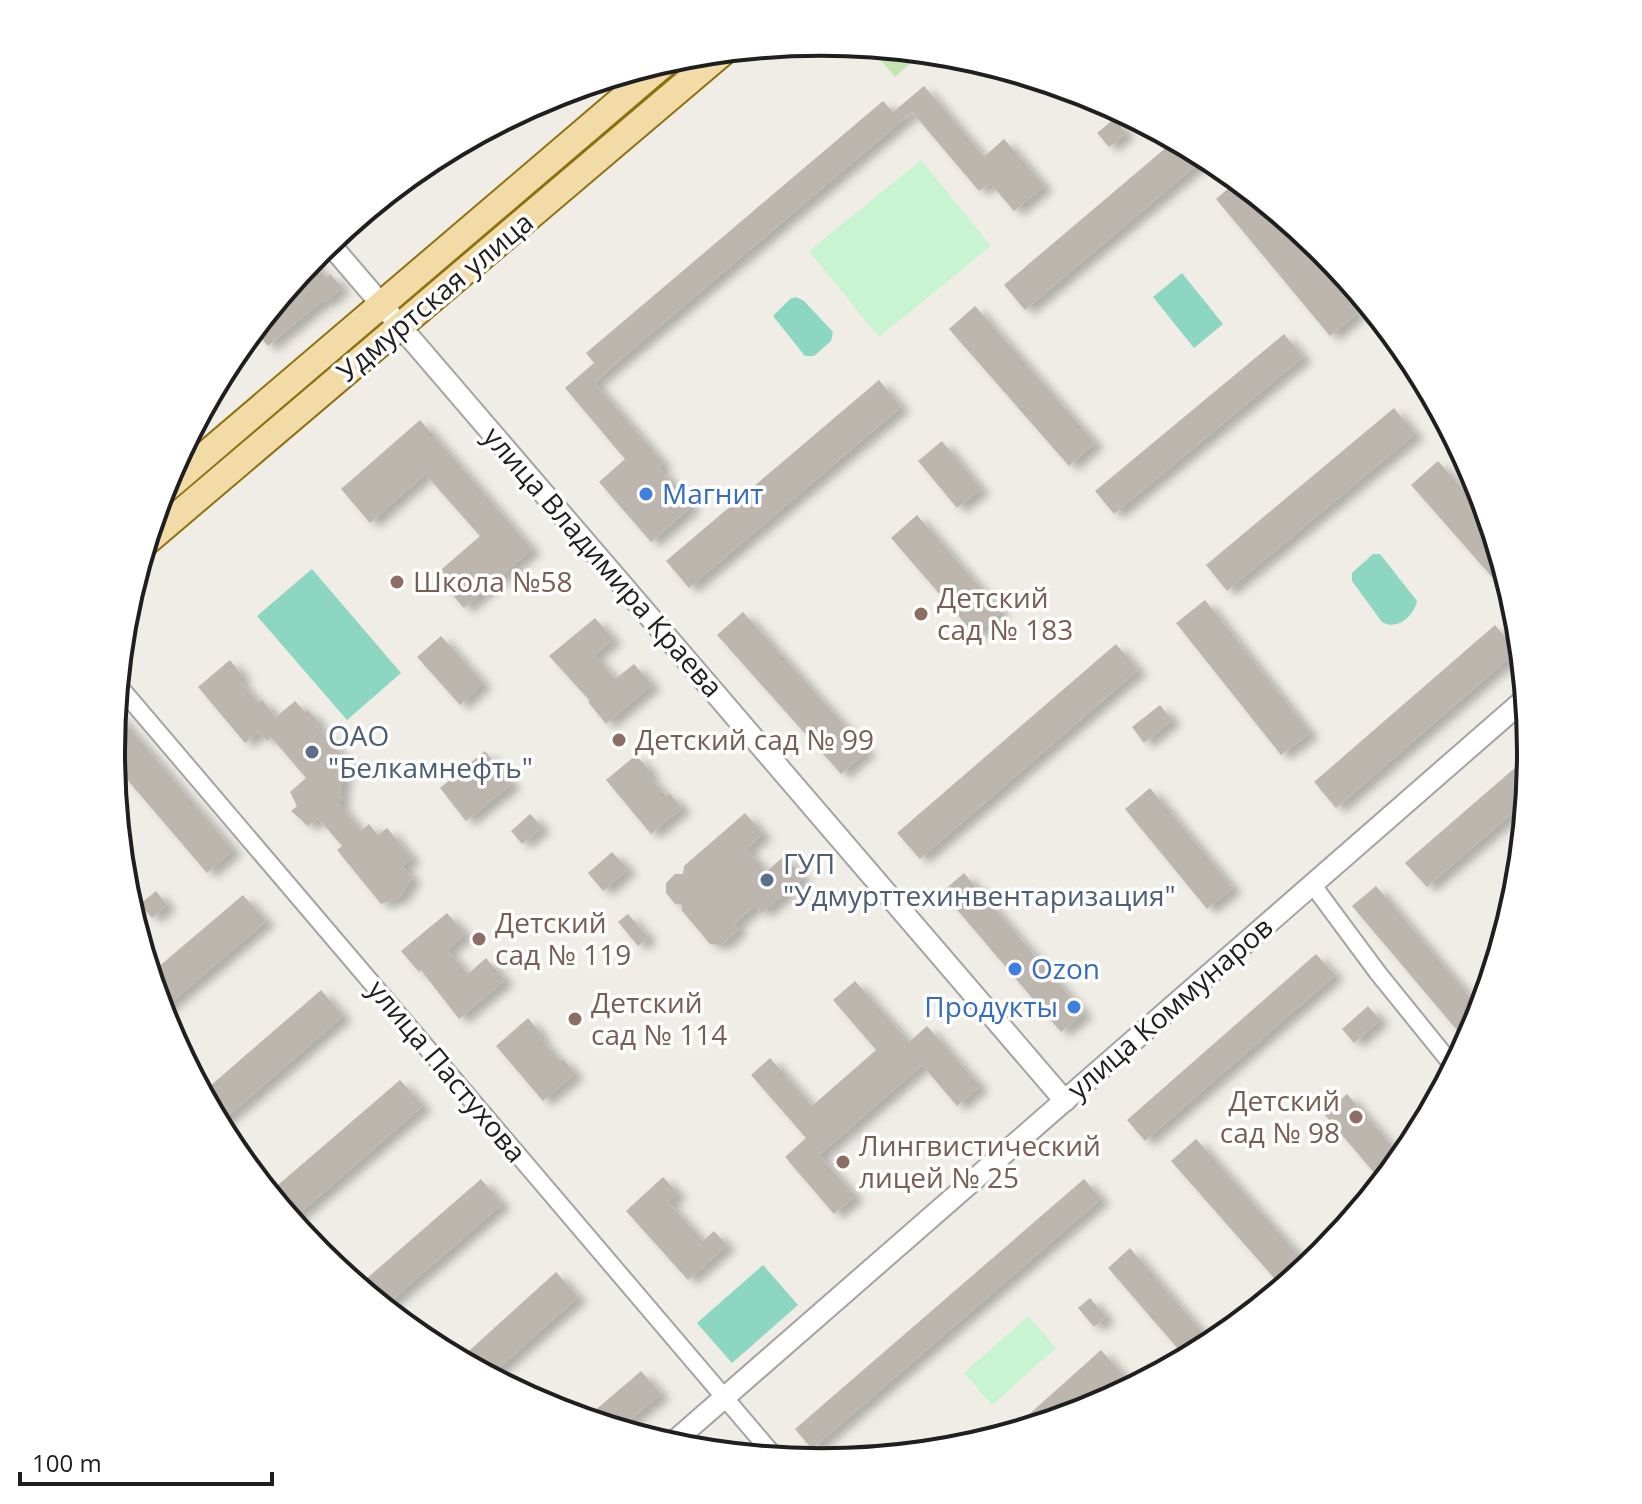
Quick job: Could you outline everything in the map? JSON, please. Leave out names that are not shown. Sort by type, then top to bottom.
[{"type":"main road","name":"Удмуртская улица","points":[[162,529],[707,66]]},
{"type":"main road","name":"Удмуртская улица","points":[[184,473],[646,79]]},
{"type":"street","name":"улица Владимира Краева","points":[[337,252],[1065,1101]]},
{"type":"street","name":"улица Пастухова","points":[[127,696],[766,1446]]},
{"type":"street","name":"улица Коммунаров","points":[[682,1434],[1516,707]]},
{"type":"street","points":[[1312,884],[1446,1057]]},
{"type":"green space","points":[[879,58],[912,62],[895,77]]},
{"type":"green space","points":[[921,160],[991,246],[879,337],[809,251]]},
{"type":"green space","points":[[1182,273],[1223,324],[1194,348],[1153,297]]},
{"type":"green space","points":[[796,297],[804,301],[833,332],[831,341],[814,356],[805,356],[773,316]]},
{"type":"green space","points":[[1373,554],[1380,554],[1417,601],[1409,617],[1393,625],[1382,622],[1352,581],[1352,573]]},
{"type":"green space","points":[[312,569],[401,673],[347,720],[257,616]]},
{"type":"green space","points":[[763,1265],[798,1305],[732,1363],[697,1323]]},
{"type":"green space","points":[[1028,1316],[1056,1348],[992,1405],[964,1373]]},
{"type":"building","points":[[924,86],[984,157],[1004,139],[1044,186],[1014,211],[990,183],[979,191],[912,112],[594,382],[663,463],[658,467],[692,506],[651,542],[599,482],[625,459],[565,388],[594,363],[586,353],[883,101],[893,112]]},
{"type":"building","points":[[1112,120],[1126,133],[1109,147],[1097,133]]},
{"type":"building","points":[[1166,148],[1196,166],[1025,310],[1004,285]]},
{"type":"building","points":[[1229,188],[1245,200],[1313,260],[1358,313],[1330,336],[1216,199]]},
{"type":"building","points":[[319,270],[326,278],[330,274],[341,286],[338,291],[268,346],[262,338],[298,293]]},
{"type":"building","points":[[975,306],[1095,443],[1069,466],[949,329]]},
{"type":"building","points":[[1284,334],[1303,357],[1114,514],[1095,491]]},
{"type":"building","points":[[879,380],[901,407],[689,588],[666,561]]},
{"type":"building","points":[[1394,408],[1415,434],[1227,591],[1206,565]]},
{"type":"building","points":[[420,420],[532,549],[464,608],[435,575],[480,536],[425,474],[370,523],[341,489]]},
{"type":"building","points":[[942,441],[981,489],[957,508],[918,461]]},
{"type":"building","points":[[1438,461],[1467,494],[1495,581],[1411,485]]},
{"type":"building","points":[[917,515],[1001,612],[975,635],[891,538]]},
{"type":"building","points":[[1205,600],[1310,733],[1281,755],[1176,623]]},
{"type":"building","points":[[743,612],[867,751],[841,774],[717,635]]},
{"type":"building","points":[[595,618],[613,639],[594,655],[615,679],[634,664],[652,685],[606,724],[590,701],[549,656]]},
{"type":"building","points":[[1495,625],[1508,640],[1510,657],[1336,808],[1314,782]]},
{"type":"building","points":[[441,636],[483,683],[460,705],[417,657]]},
{"type":"building","points":[[1116,644],[1138,670],[920,859],[897,833]]},
{"type":"building","points":[[230,660],[242,675],[238,679],[276,717],[295,701],[305,712],[308,710],[318,722],[315,724],[349,764],[344,768],[340,795],[343,798],[338,803],[361,831],[369,824],[378,835],[387,828],[412,858],[402,866],[412,878],[400,897],[381,904],[337,850],[342,846],[318,818],[308,826],[291,811],[297,806],[290,792],[306,778],[271,737],[267,741],[259,731],[245,743],[198,687]]},
{"type":"building","points":[[1160,705],[1172,720],[1144,743],[1132,727]]},
{"type":"building","points":[[126,724],[233,850],[207,873],[126,778]]},
{"type":"building","points":[[485,751],[512,784],[466,821],[440,788]]},
{"type":"building","points":[[636,755],[666,796],[669,793],[682,808],[651,834],[606,780]]},
{"type":"building","points":[[1517,766],[1515,811],[1427,887],[1405,863]]},
{"type":"building","points":[[1150,788],[1233,888],[1207,909],[1125,809]]},
{"type":"building","name":"ГУП \"Удмурттехинвентаризация\"","points":[[745,813],[763,834],[746,849],[766,872],[784,856],[803,878],[762,913],[755,905],[734,924],[738,930],[722,944],[710,944],[682,911],[682,904],[675,904],[666,893],[666,883],[675,874],[683,874],[684,866]]},
{"type":"building","points":[[530,814],[542,827],[522,844],[511,831]]},
{"type":"building","points":[[612,852],[628,869],[603,891],[588,873]]},
{"type":"building","points":[[964,873],[1084,1013],[1061,1032],[942,892]]},
{"type":"building","points":[[1376,886],[1471,999],[1458,1031],[1352,906]]},
{"type":"building","points":[[156,891],[167,905],[152,918],[142,903]]},
{"type":"building","points":[[243,895],[266,921],[172,1002],[159,966]]},
{"type":"building","points":[[447,913],[465,934],[447,950],[468,974],[486,958],[505,980],[459,1019],[421,970],[419,972],[401,951]]},
{"type":"building","points":[[628,914],[648,937],[638,946],[618,922]]},
{"type":"building","points":[[1316,954],[1335,975],[1145,1141],[1127,1120]]},
{"type":"building","points":[[855,981],[909,1042],[927,1026],[980,1086],[957,1106],[922,1065],[819,1155],[855,1196],[834,1214],[785,1157],[806,1138],[751,1075],[770,1058],[812,1106],[876,1050],[833,1000]]},
{"type":"building","points":[[321,990],[343,1016],[228,1116],[210,1086]]},
{"type":"building","points":[[1368,1006],[1380,1020],[1354,1043],[1342,1029]]},
{"type":"building","points":[[528,1018],[541,1034],[538,1036],[575,1074],[543,1101],[496,1046]]},
{"type":"building","points":[[400,1080],[423,1106],[300,1213],[277,1186]]},
{"type":"building","points":[[1347,1094],[1393,1148],[1375,1174],[1324,1114]]},
{"type":"building","points":[[1196,1139],[1300,1257],[1275,1279],[1171,1161]]},
{"type":"building","points":[[663,1177],[678,1193],[668,1202],[703,1241],[714,1231],[727,1245],[688,1280],[626,1211]]},
{"type":"building","points":[[481,1179],[502,1204],[392,1300],[366,1279]]},
{"type":"building","points":[[1084,1179],[1101,1199],[813,1448],[795,1429]]},
{"type":"building","points":[[1130,1248],[1203,1334],[1178,1349],[1108,1268]]},
{"type":"building","points":[[556,1272],[578,1297],[498,1368],[468,1352]]},
{"type":"building","points":[[1090,1298],[1106,1317],[1094,1327],[1078,1308]]},
{"type":"building","points":[[1101,1350],[1123,1375],[1114,1383],[1087,1395],[1027,1416]]},
{"type":"building","points":[[641,1371],[661,1394],[629,1421],[595,1410]]},
{"type":"place","name":"Магнит","points":[[646,494]]},
{"type":"place","name":"Школа №58","points":[[397,582]]},
{"type":"place","name":"Детский сад № 183","points":[[921,614]]},
{"type":"place","name":"Детский сад № 99","points":[[619,740]]},
{"type":"place","name":"ОАО \"Белкамнефть\"","points":[[312,752]]},
{"type":"place","name":"ГУП \"Удмурттехинвентаризация\"","points":[[767,880]]},
{"type":"place","name":"Детский сад № 119","points":[[479,939]]},
{"type":"place","name":"Ozon","points":[[1015,969]]},
{"type":"place","name":"Продукты","points":[[1074,1007]]},
{"type":"place","name":"Детский сад № 114","points":[[575,1019]]},
{"type":"place","name":"Детский сад № 98","points":[[1356,1117]]},
{"type":"place","name":"Лингвистический лицей № 25","points":[[843,1162]]}]
